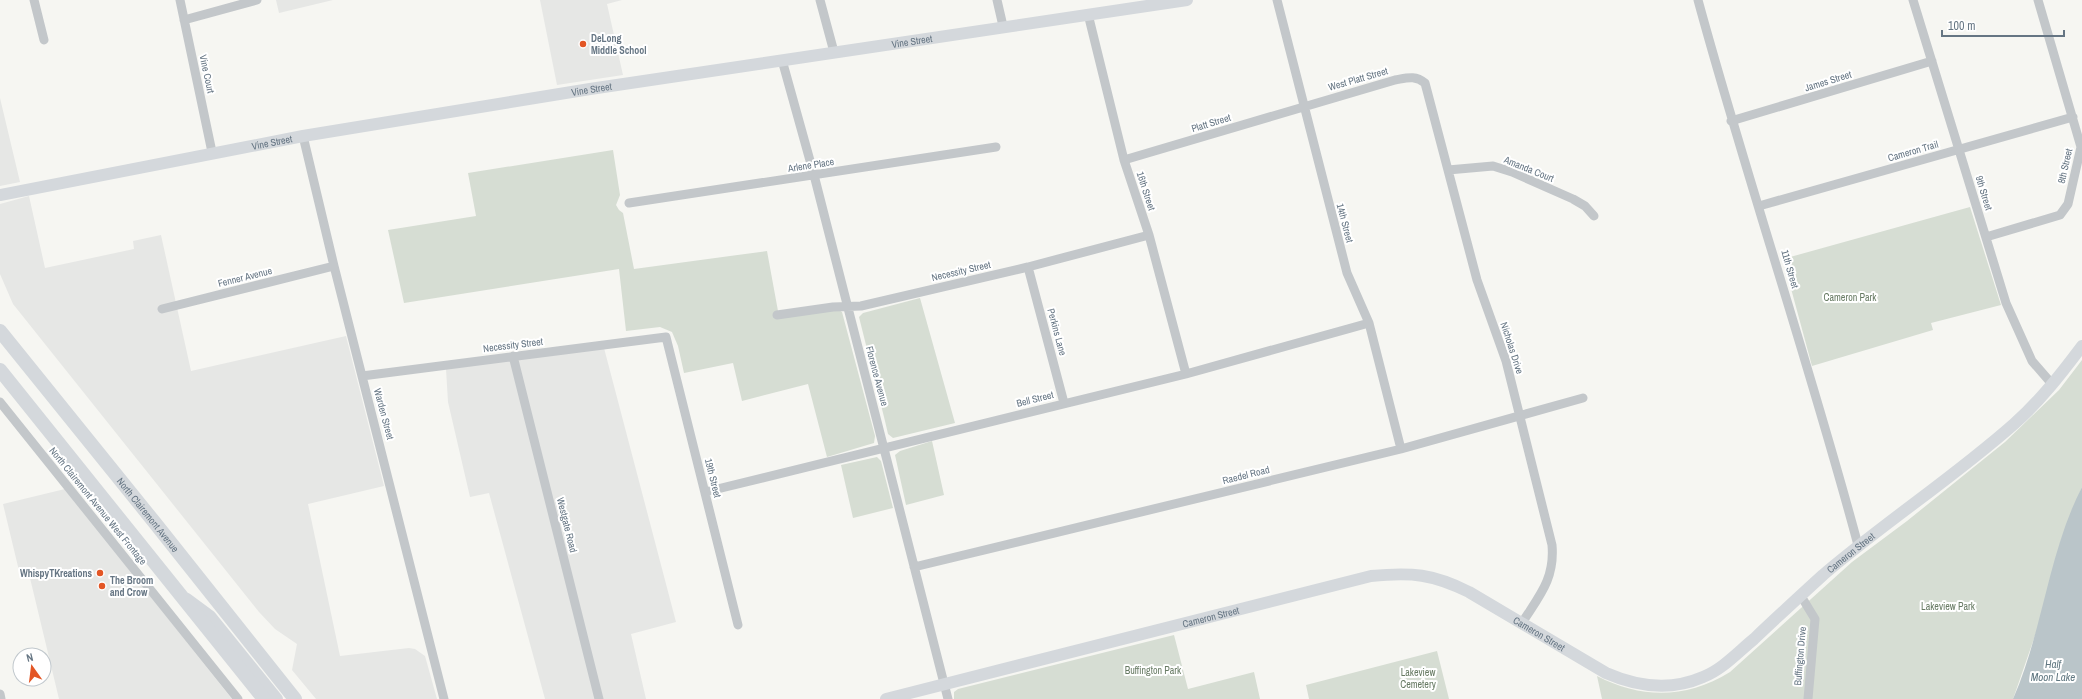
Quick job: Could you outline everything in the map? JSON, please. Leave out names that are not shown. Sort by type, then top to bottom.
[{"type":"main road","name":"Vine Street","points":[[0,195],[212,152],[303,136],[782,60],[1088,14],[1139,4],[1186,0]]},
{"type":"main road","name":"North Clairemont Avenue","points":[[0,331],[295,699]]},
{"type":"main road","points":[[0,336],[11,345]]},
{"type":"main road","name":"Cameron Street","points":[[886,699],[1371,576],[1400,573],[1429,576],[1448,582],[1469,592],[1619,678],[1651,686],[1668,686],[1692,681],[1718,669],[1858,545],[2009,428],[2052,384],[2082,346]]},
{"type":"main road","points":[[0,370],[264,699]]},
{"type":"main road","points":[[180,593],[210,616],[277,699]]},
{"type":"street","points":[[34,0],[44,40]]},
{"type":"street","name":"Vine Court","points":[[180,0],[212,152]]},
{"type":"street","points":[[184,20],[257,0]]},
{"type":"street","points":[[820,0],[834,52]]},
{"type":"street","points":[[997,0],[1003,26]]},
{"type":"street","name":"14th Street","points":[[1277,0],[1347,273],[1369,323],[1401,449]]},
{"type":"street","name":"11th Street","points":[[1698,0],[1731,121],[1759,206],[1858,545]]},
{"type":"street","name":"9th Street","points":[[1913,0],[2009,310],[2032,361],[2038,370],[2052,384]]},
{"type":"street","name":"8th Street","points":[[1986,237],[2060,216],[2068,204],[2081,147],[2038,0]]},
{"type":"street","name":"16th Street","points":[[1088,14],[1124,160],[1149,235],[1186,374]]},
{"type":"street","name":"Florence Avenue","points":[[782,60],[814,175],[948,699]]},
{"type":"street","name":"James Street","points":[[1731,121],[1932,61]]},
{"type":"street","name":"West Platt Street","points":[[1303,106],[1410,77],[1420,78]]},
{"type":"street","name":"Nicholas Drive","points":[[1420,78],[1425,83],[1477,280],[1498,336],[1520,415],[1552,545],[1553,559],[1551,574],[1522,623]]},
{"type":"street","name":"Platt Street","points":[[1124,160],[1303,106]]},
{"type":"street","name":"Cameron Trail","points":[[1759,206],[2073,117]]},
{"type":"street","name":"Warden Street","points":[[303,136],[334,266],[444,699]]},
{"type":"street","name":"Arlene Place","points":[[629,203],[996,147]]},
{"type":"street","name":"Amanda Court","points":[[1448,170],[1482,166],[1499,168],[1573,199],[1585,206],[1594,216]]},
{"type":"street","name":"Necessity Street","points":[[777,315],[830,307],[861,306],[1028,267],[1149,235]]},
{"type":"street","name":"Fenner Avenue","points":[[162,309],[334,266]]},
{"type":"street","name":"Perkins Lane","points":[[1028,267],[1064,403]]},
{"type":"street","name":"Bell Street","points":[[705,492],[1186,374],[1369,323]]},
{"type":"street","name":"Necessity Street","points":[[362,376],[666,337]]},
{"type":"street","name":"19th Street","points":[[666,337],[738,625]]},
{"type":"street","name":"Westgate Road","points":[[513,356],[599,699]]},
{"type":"street","name":"Raedel Road","points":[[914,567],[1401,449],[1583,398]]},
{"type":"street","name":"North Clairemont Avenue West Frontage","points":[[0,402],[238,699]]},
{"type":"street","name":"Buffington Drive","points":[[1801,596],[1815,619],[1808,699]]},
{"type":"street","points":[[0,694],[1,699]]},
{"type":"shaded area","points":[[276,0],[333,0],[279,13]]},
{"type":"shaded area","name":"DeLong Middle School","points":[[540,0],[622,0],[607,4],[623,75],[557,85]]},
{"type":"shaded area","points":[[0,98],[20,182],[0,186]]},
{"type":"shaded area","points":[[29,196],[45,268],[134,249],[133,241],[161,235],[191,371],[346,336],[384,486],[308,504],[340,656],[409,648],[415,649],[425,656],[437,699],[316,699],[292,670],[297,644],[275,629],[259,612],[13,304],[0,274],[0,204]]},
{"type":"shaded area","points":[[604,348],[676,622],[631,634],[646,699],[545,699],[489,493],[470,497],[448,402],[446,369]]},
{"type":"shaded area","points":[[65,489],[232,699],[59,699],[52,670],[52,647],[47,647],[30,578],[21,579],[3,504]]},
{"type":"green space","points":[[613,150],[620,195],[616,205],[623,213],[634,269],[767,251],[778,311],[839,310],[842,312],[875,436],[874,443],[827,457],[808,384],[742,401],[733,363],[684,373],[678,346],[672,332],[660,327],[626,331],[619,269],[404,303],[388,230],[476,216],[468,173]]},
{"type":"green space","name":"Cameron Park","points":[[1970,207],[2001,305],[1931,323],[1933,330],[1812,366],[1783,259]]},
{"type":"green space","points":[[920,298],[955,423],[893,438],[888,434],[859,317],[863,313]]},
{"type":"green space","name":"Lakeview Park","points":[[2082,360],[2082,487],[2061,540],[2039,624],[2013,699],[1602,699],[1597,676],[1614,684],[1631,689],[1664,693],[1697,687],[1730,672],[1852,562],[1907,521],[2005,442],[2059,390]]},
{"type":"green space","points":[[932,441],[944,495],[906,505],[895,455],[900,451]]},
{"type":"green space","points":[[877,457],[881,461],[893,508],[853,518],[841,465]]},
{"type":"green space","name":"Buffington Park","points":[[1174,635],[1188,689],[1254,672],[1260,699],[954,699],[954,692],[958,689]]},
{"type":"green space","name":"Lakeview Cemetery","points":[[1437,651],[1449,699],[1309,699],[1306,685]]},
{"type":"water","name":"Half Moon Lake","points":[[2082,487],[2082,699],[2013,699],[2032,646],[2061,538]]},
{"type":"place","name":"DeLong Middle School","points":[[583,44]]},
{"type":"place","name":"WhispyTKreations","points":[[100,573]]},
{"type":"place","name":"The Broom and Crow","points":[[102,586]]}]
